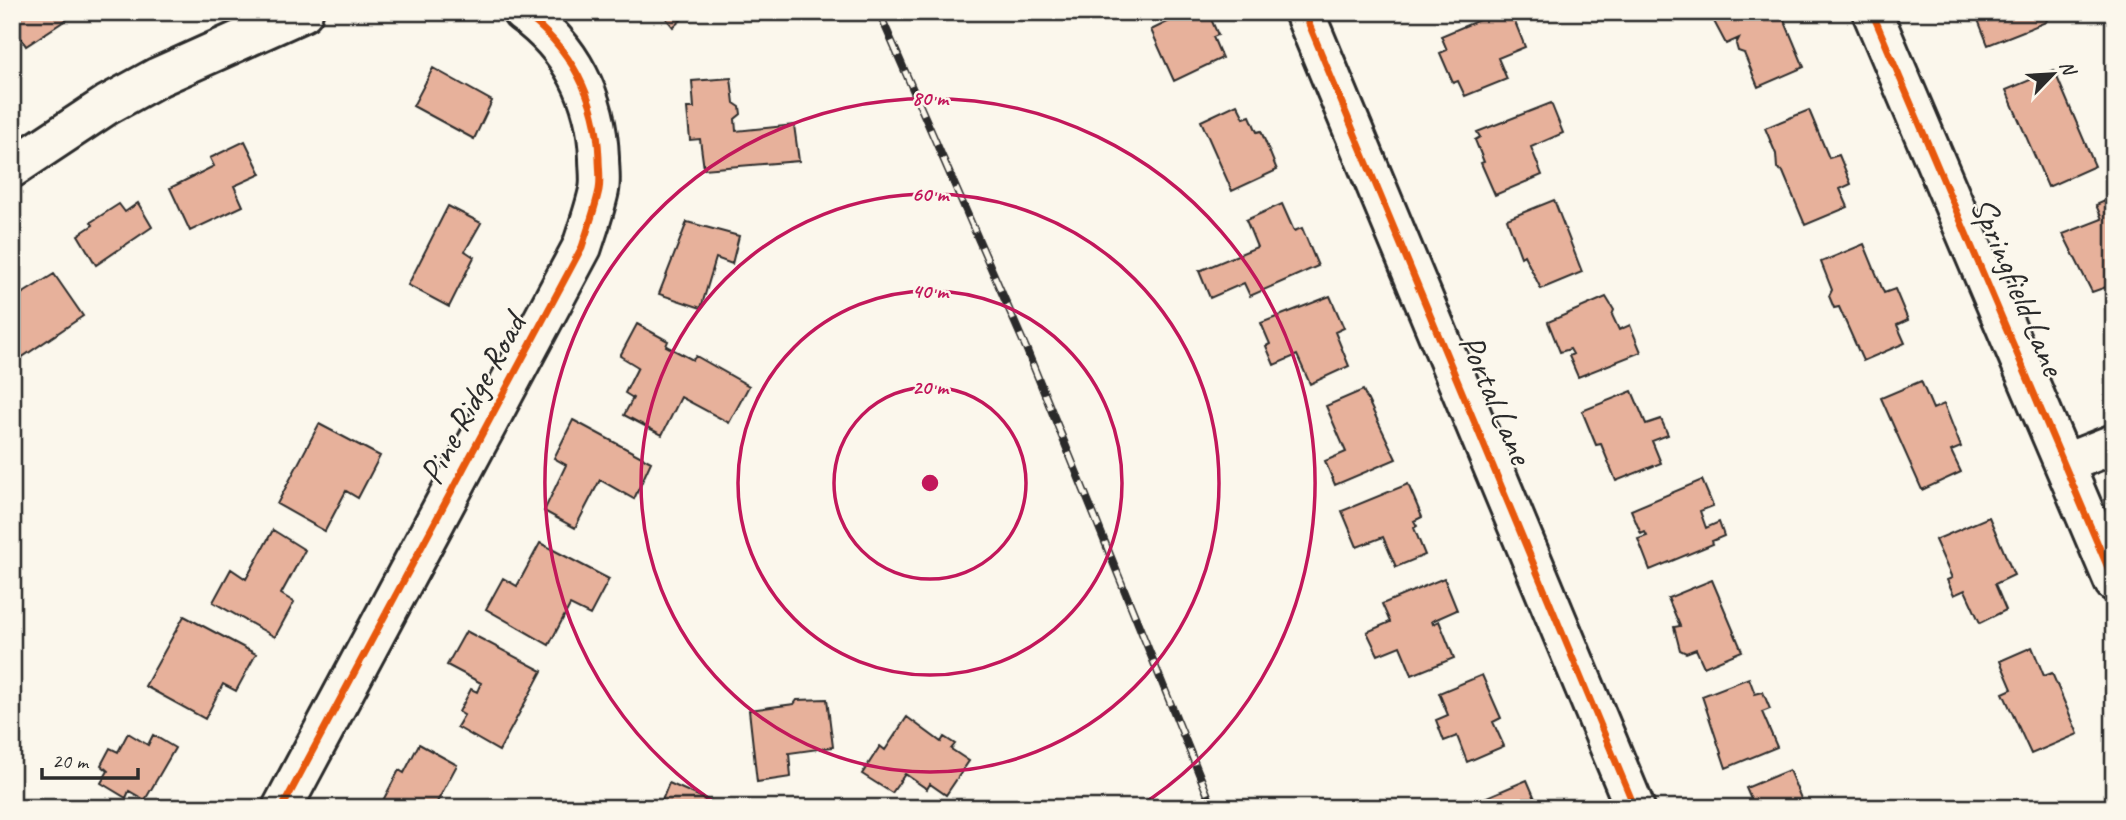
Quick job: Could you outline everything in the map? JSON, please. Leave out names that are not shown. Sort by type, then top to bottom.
[{"type":"street","points":[[12,168],[107,105],[158,77],[303,12]]},
{"type":"street","name":"Pine Ridge Road","points":[[282,808],[582,247],[600,188],[598,137],[590,97],[570,61],[546,29],[522,12]]},
{"type":"street","name":"Portal Lane","points":[[1304,12],[1635,808]]},
{"type":"street","name":"Springfield Lane","points":[[1872,12],[2066,463],[2114,582]]},
{"type":"street","points":[[2066,463],[2114,444]]},
{"type":"building","points":[[12,12],[78,12],[26,46],[12,24]]},
{"type":"building","points":[[661,12],[690,12],[673,27]]},
{"type":"building","points":[[1188,12],[1208,12],[1218,35],[1213,37],[1222,58],[1174,81],[1151,30]]},
{"type":"building","points":[[1498,12],[1511,12],[1525,47],[1498,58],[1507,79],[1465,96],[1458,81],[1453,83],[1440,53],[1447,50],[1441,36]]},
{"type":"building","points":[[1709,12],[1781,12],[1804,67],[1758,87],[1744,53],[1738,51],[1736,44],[1739,38],[1726,44]]},
{"type":"building","points":[[1975,12],[2050,12],[2046,22],[1988,45]]},
{"type":"building","points":[[433,68],[492,101],[474,139],[413,106]]},
{"type":"building","points":[[2054,70],[2095,166],[2048,187],[2006,90]]},
{"type":"building","points":[[731,78],[734,103],[740,107],[741,114],[735,119],[736,131],[794,125],[799,161],[704,169],[700,139],[690,140],[687,108],[694,108],[692,81]]},
{"type":"building","points":[[1551,103],[1563,133],[1531,147],[1542,175],[1495,195],[1481,163],[1484,162],[1475,140],[1480,137],[1477,132]]},
{"type":"building","points":[[1237,104],[1244,118],[1250,116],[1257,132],[1261,131],[1277,170],[1232,191],[1201,121]]},
{"type":"building","points":[[1809,110],[1829,158],[1839,155],[1851,184],[1840,189],[1848,207],[1805,225],[1783,172],[1777,168],[1776,154],[1765,128]]},
{"type":"building","points":[[245,141],[261,174],[234,186],[243,206],[190,231],[170,188],[214,166],[210,158]]},
{"type":"building","points":[[2114,197],[2114,306],[2106,287],[2092,292],[2063,234],[2102,219],[2096,205]]},
{"type":"building","points":[[1554,200],[1582,272],[1541,289],[1524,255],[1521,257],[1507,219]]},
{"type":"building","points":[[138,203],[152,227],[96,265],[78,235],[93,225],[91,222],[119,204],[125,212]]},
{"type":"building","points":[[1282,204],[1294,231],[1302,228],[1318,266],[1250,296],[1244,283],[1210,298],[1199,271],[1257,247],[1246,220]]},
{"type":"building","points":[[448,206],[481,223],[465,251],[474,257],[449,307],[408,285]]},
{"type":"building","points":[[687,222],[739,236],[732,264],[716,258],[701,308],[659,294]]},
{"type":"building","points":[[1864,244],[1884,293],[1895,289],[1908,320],[1897,325],[1905,343],[1863,361],[1839,307],[1834,308],[1829,296],[1832,290],[1821,262]]},
{"type":"building","points":[[54,274],[83,316],[12,364],[12,300]]},
{"type":"building","points":[[1330,296],[1344,328],[1335,332],[1349,366],[1310,384],[1297,355],[1274,365],[1266,346],[1270,344],[1261,323]]},
{"type":"building","points":[[1606,297],[1614,310],[1612,315],[1619,330],[1630,325],[1641,352],[1578,377],[1569,356],[1573,354],[1570,349],[1560,352],[1548,322]]},
{"type":"building","points":[[637,324],[668,341],[666,346],[693,360],[696,356],[749,386],[729,423],[681,397],[662,435],[624,415],[633,398],[625,393],[638,367],[620,356]]},
{"type":"building","points":[[1921,381],[1933,409],[1944,404],[1961,447],[1951,451],[1961,472],[1922,490],[1881,398]]},
{"type":"building","points":[[1363,390],[1396,459],[1335,485],[1325,461],[1346,452],[1326,406]]},
{"type":"building","points":[[1632,391],[1646,424],[1661,419],[1668,435],[1652,441],[1661,463],[1616,481],[1601,444],[1596,445],[1582,411]]},
{"type":"building","points":[[573,420],[651,462],[634,499],[600,480],[575,528],[544,511],[566,465],[554,458]]},
{"type":"building","points":[[319,424],[380,456],[358,498],[346,491],[325,531],[277,504]]},
{"type":"building","points":[[1702,480],[1713,506],[1700,511],[1706,528],[1719,522],[1724,536],[1712,541],[1713,544],[1650,570],[1638,539],[1647,536],[1645,532],[1641,534],[1631,510]]},
{"type":"building","points":[[1408,484],[1422,517],[1414,521],[1417,526],[1414,528],[1425,555],[1396,567],[1383,537],[1357,547],[1342,511]]},
{"type":"building","points":[[1989,517],[2014,575],[1995,584],[2006,610],[1980,623],[1965,590],[1954,595],[1947,580],[1952,578],[1935,540]]},
{"type":"building","points":[[273,530],[305,550],[281,594],[294,602],[275,637],[213,602],[231,569],[246,579]]},
{"type":"building","points":[[540,543],[609,579],[590,615],[570,605],[549,645],[486,609],[503,578],[517,586]]},
{"type":"building","points":[[1444,578],[1457,610],[1432,621],[1433,624],[1439,621],[1454,658],[1412,675],[1400,646],[1378,655],[1367,632],[1390,622],[1382,604]]},
{"type":"building","points":[[1712,580],[1742,651],[1704,667],[1696,649],[1686,653],[1680,650],[1674,627],[1680,626],[1668,598]]},
{"type":"building","points":[[184,616],[256,654],[236,691],[223,684],[205,719],[145,686]]},
{"type":"building","points":[[466,631],[542,671],[499,751],[457,727],[464,715],[459,712],[471,689],[477,692],[481,683],[447,665]]},
{"type":"building","points":[[2032,647],[2044,676],[2052,673],[2078,734],[2031,754],[2003,693],[2012,689],[2000,661]]},
{"type":"building","points":[[1482,675],[1501,718],[1493,722],[1504,746],[1467,762],[1457,736],[1444,741],[1436,720],[1448,715],[1439,693]]},
{"type":"building","points":[[1749,678],[1755,694],[1763,692],[1770,709],[1762,712],[1777,747],[1726,768],[1702,696]]},
{"type":"building","points":[[827,699],[833,747],[789,753],[791,777],[757,782],[749,710],[794,704],[797,700]]},
{"type":"building","points":[[907,717],[941,742],[944,737],[955,744],[951,749],[969,761],[946,795],[930,784],[927,789],[905,774],[892,793],[862,774],[880,746],[885,750]]},
{"type":"building","points":[[128,733],[148,745],[153,735],[175,748],[145,800],[129,791],[126,798],[101,783],[108,771],[101,765],[110,748],[118,752]]},
{"type":"building","points":[[419,744],[457,765],[436,804],[445,808],[379,808],[399,770],[404,773]]},
{"type":"building","points":[[1789,770],[1805,808],[1746,808],[1753,804],[1746,788]]},
{"type":"building","points":[[1527,780],[1539,808],[1461,808]]},
{"type":"building","points":[[669,783],[717,804],[716,808],[659,808]]},
{"type":"railway","points":[[879,12],[1026,348],[1213,808]]},
{"type":"cycle path","points":[[282,808],[582,247],[593,211],[600,186],[599,158],[597,136],[587,95],[578,76],[554,41],[522,12]]},
{"type":"cycle path","points":[[1304,12],[1635,808]]},
{"type":"cycle path","points":[[1872,12],[2114,582]]}]
